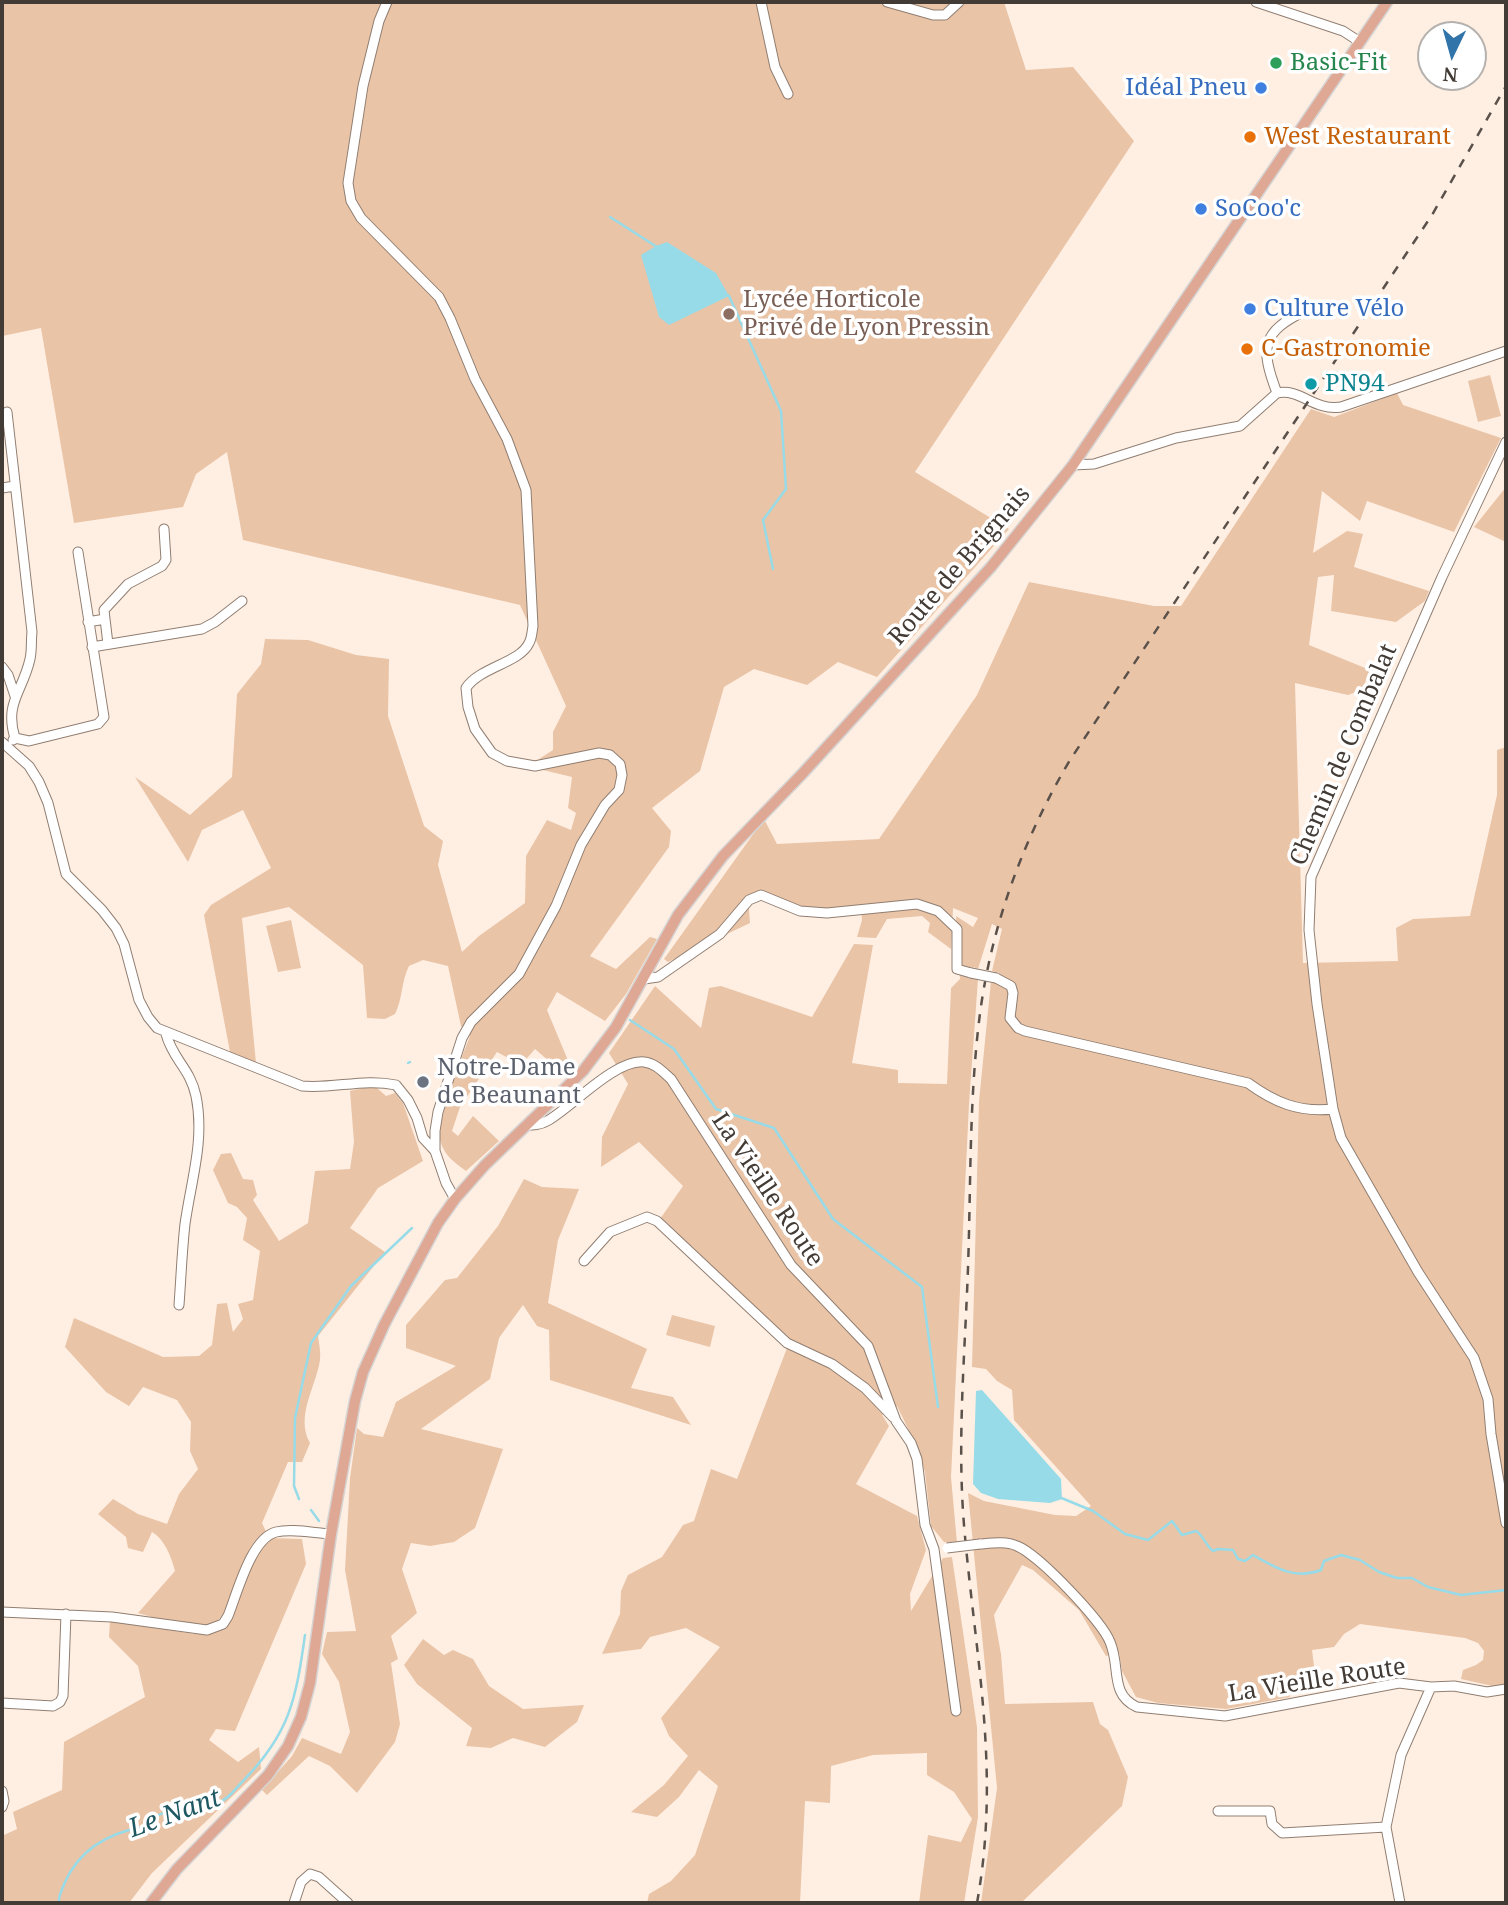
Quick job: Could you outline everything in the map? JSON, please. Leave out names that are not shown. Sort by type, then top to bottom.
[{"type":"main road","name":"Route de Brignais","points":[[151,1903],[177,1869],[268,1775],[288,1746],[301,1717],[310,1683],[331,1534],[355,1401],[363,1372],[384,1325],[438,1223],[455,1199],[526,1125],[583,1071],[616,1027],[678,915],[723,856],[803,773],[991,567],[1073,466],[1387,2]]},
{"type":"street","points":[[387,2],[379,21],[363,86],[348,183],[351,201],[361,218],[439,297],[475,379],[507,439],[526,490],[533,626],[529,645],[518,655],[472,679],[466,688],[468,707],[481,738],[492,753],[507,761],[535,766],[599,753],[610,755],[620,764],[622,775],[619,790],[605,805],[581,845],[556,906],[519,974],[471,1022],[462,1038],[438,1111],[435,1130],[435,1151],[446,1183],[455,1199]]},
{"type":"street","points":[[761,2],[775,67],[788,94]]},
{"type":"street","points":[[887,2],[933,15],[945,15],[958,2]]},
{"type":"street","points":[[1256,2],[1343,31],[1360,42]]},
{"type":"street","points":[[1277,393],[1268,361],[1270,335],[1277,326],[1305,310]]},
{"type":"street","points":[[1073,466],[1094,464],[1176,438],[1240,426],[1277,393],[1295,393],[1324,408],[1341,407],[1506,351]]},
{"type":"street","points":[[7,412],[32,632],[30,659],[11,707],[10,724],[15,738]]},
{"type":"street","name":"Chemin de Combalat","points":[[1506,442],[1442,577],[1311,877],[1309,930],[1333,1109],[1341,1138],[1418,1272],[1474,1358],[1488,1399],[1506,1523]]},
{"type":"street","points":[[2,488],[15,486]]},
{"type":"street","points":[[108,644],[104,610],[128,584],[162,566],[166,560],[163,529]]},
{"type":"street","points":[[78,552],[104,717],[98,724],[29,741],[15,738],[4,744],[29,766],[39,782],[48,803],[66,874],[116,928],[124,944],[139,1000],[148,1017],[166,1034],[302,1086],[323,1088],[369,1082],[396,1085],[408,1100],[423,1138],[435,1151]]},
{"type":"street","points":[[92,647],[202,629],[242,601]]},
{"type":"street","points":[[88,622],[105,619]]},
{"type":"street","points":[[2,667],[8,675],[15,696]]},
{"type":"street","points":[[644,979],[659,977],[720,934],[749,900],[761,895],[800,911],[827,912],[917,904],[938,911],[957,929],[957,969],[996,978],[1011,986],[1013,993],[1010,1018],[1018,1028],[1248,1083],[1270,1099],[1291,1106],[1315,1110],[1333,1109]]},
{"type":"street","points":[[166,1034],[171,1051],[189,1072],[201,1125],[186,1223],[179,1305]]},
{"type":"street","name":"La Vieille Route","points":[[526,1125],[547,1121],[581,1094],[629,1065],[644,1062],[659,1068],[671,1079],[791,1265],[868,1346],[896,1420],[911,1443],[917,1459],[925,1525],[934,1549],[1004,1543],[1018,1546],[1034,1557],[1101,1625],[1110,1641],[1119,1691],[1126,1702],[1137,1707],[1225,1716],[1399,1683],[1431,1687],[1454,1686],[1487,1692],[1506,1689]]},
{"type":"street","points":[[584,1261],[610,1232],[647,1217],[657,1221],[787,1343],[832,1364],[865,1388],[896,1420]]},
{"type":"street","points":[[2,1612],[113,1617],[197,1630],[216,1628],[223,1624],[228,1616],[250,1558],[267,1536],[277,1532],[331,1534]]},
{"type":"street","points":[[934,1549],[956,1711]]},
{"type":"street","points":[[2,1703],[53,1706],[60,1702],[63,1696],[66,1614]]},
{"type":"street","points":[[1400,1903],[1386,1827],[1401,1755],[1431,1687]]},
{"type":"street","points":[[2,1791],[2,1807]]},
{"type":"street","points":[[1218,1811],[1270,1811],[1272,1824],[1282,1833],[1386,1827]]},
{"type":"street","points":[[294,1903],[301,1882],[310,1874],[319,1877],[348,1903]]},
{"type":"shaded area","points":[[2,2],[1004,2],[1026,70],[1073,67],[1134,141],[915,472],[1009,529],[877,677],[838,662],[807,685],[754,669],[724,687],[700,771],[652,808],[671,831],[669,847],[590,956],[616,969],[650,937],[657,939],[626,994],[605,1021],[557,992],[547,1010],[572,1070],[566,1076],[535,1049],[521,1065],[497,1052],[460,1107],[452,1131],[458,1136],[473,1116],[499,1141],[466,1171],[454,1162],[443,1148],[440,1134],[445,1106],[470,1036],[461,1026],[448,966],[423,960],[409,966],[395,1014],[385,1019],[367,1018],[363,965],[289,907],[242,918],[256,1063],[230,1052],[204,915],[211,905],[271,868],[243,810],[202,830],[188,862],[135,777],[190,815],[232,777],[237,694],[261,664],[265,639],[308,640],[356,655],[389,659],[388,716],[424,826],[443,841],[438,865],[462,952],[479,936],[525,903],[526,856],[547,820],[571,830],[576,813],[568,808],[572,777],[543,770],[536,761],[553,750],[553,732],[566,706],[520,605],[243,540],[227,452],[196,474],[183,507],[74,523],[41,328],[2,336]]},
{"type":"shaded area","points":[[1490,375],[1501,416],[1478,422],[1468,381]]},
{"type":"shaded area","points":[[1397,393],[1403,405],[1501,438],[1454,532],[1367,501],[1360,521],[1322,491],[1313,553],[1347,531],[1363,534],[1354,567],[1429,591],[1425,601],[1396,622],[1331,611],[1334,575],[1318,577],[1309,645],[1370,670],[1362,690],[1348,695],[1295,683],[1303,963],[1398,961],[1396,928],[1413,919],[1470,916],[1497,795],[1497,750],[1506,747],[1506,1689],[1461,1679],[1463,1670],[1483,1660],[1484,1651],[1478,1643],[1465,1638],[1360,1624],[1344,1634],[1334,1647],[1312,1650],[1316,1682],[1289,1687],[1290,1697],[1226,1709],[1158,1703],[1136,1697],[1122,1671],[1119,1652],[1106,1656],[1079,1610],[1033,1570],[1022,1565],[994,1615],[1001,1654],[1005,1704],[1093,1702],[1100,1724],[1108,1730],[1128,1777],[1122,1806],[1021,1903],[981,1903],[997,1788],[968,1493],[984,1501],[1055,1515],[1076,1516],[1091,1506],[1014,1420],[1012,1390],[997,1381],[986,1369],[972,1367],[979,1101],[991,981],[997,982],[999,973],[992,971],[1002,929],[992,924],[978,969],[973,967],[970,975],[978,979],[969,1104],[951,1477],[957,1543],[944,1542],[931,1526],[925,1472],[918,1449],[897,1406],[882,1415],[889,1426],[856,1484],[917,1516],[926,1550],[910,1594],[911,1611],[943,1558],[952,1557],[977,1727],[978,1817],[964,1903],[919,1903],[928,1835],[961,1842],[972,1819],[954,1792],[927,1775],[927,1753],[873,1755],[831,1766],[830,1803],[805,1801],[800,1903],[647,1903],[649,1894],[671,1881],[695,1855],[718,1786],[699,1770],[679,1797],[657,1817],[631,1812],[664,1785],[688,1756],[669,1736],[661,1718],[720,1647],[686,1628],[650,1637],[641,1649],[602,1654],[620,1614],[621,1591],[628,1575],[662,1557],[683,1525],[694,1521],[711,1469],[737,1479],[787,1348],[677,1247],[660,1219],[683,1186],[639,1142],[601,1167],[602,1137],[628,1084],[609,1053],[655,986],[701,1028],[709,988],[721,986],[812,1017],[854,944],[873,945],[852,1063],[898,1070],[898,1083],[947,1084],[951,988],[960,979],[956,916],[973,927],[978,918],[953,908],[951,949],[928,932],[930,923],[922,916],[887,919],[876,938],[857,937],[862,920],[861,906],[825,909],[800,907],[779,898],[748,898],[750,923],[668,962],[664,959],[764,819],[777,844],[879,839],[977,695],[1029,582],[1154,606],[1181,606],[1311,409],[1334,417]]},
{"type":"shaded area","points":[[1506,487],[1506,542],[1474,527]]},
{"type":"shaded area","points":[[291,920],[301,968],[278,972],[266,926]]},
{"type":"shaded area","points":[[377,1088],[386,1096],[395,1093],[403,1103],[423,1161],[378,1188],[350,1228],[385,1252],[318,1336],[320,1360],[305,1422],[310,1443],[302,1462],[288,1462],[262,1523],[269,1538],[302,1539],[306,1564],[235,1731],[216,1729],[209,1740],[238,1762],[259,1747],[261,1769],[152,1873],[129,1903],[2,1903],[2,1836],[17,1829],[13,1812],[62,1790],[64,1742],[145,1697],[138,1666],[109,1637],[110,1621],[206,1634],[225,1629],[244,1587],[235,1584],[223,1614],[209,1625],[162,1620],[138,1613],[175,1571],[169,1554],[161,1539],[152,1532],[143,1552],[128,1548],[126,1537],[98,1514],[113,1499],[138,1514],[167,1524],[179,1494],[198,1469],[190,1451],[191,1422],[177,1400],[143,1387],[129,1406],[106,1392],[65,1347],[74,1318],[163,1357],[199,1356],[212,1345],[217,1304],[227,1303],[233,1332],[243,1319],[238,1304],[253,1300],[260,1251],[243,1240],[247,1218],[237,1207],[228,1203],[213,1170],[221,1154],[231,1153],[243,1179],[253,1180],[257,1195],[253,1200],[279,1241],[308,1223],[315,1171],[350,1169],[354,1142],[350,1091]]},
{"type":"shaded area","points":[[524,1179],[542,1187],[579,1189],[558,1240],[548,1303],[647,1349],[631,1388],[673,1397],[691,1425],[550,1380],[549,1330],[537,1326],[523,1305],[499,1338],[490,1379],[421,1429],[503,1449],[475,1528],[454,1542],[430,1546],[411,1543],[402,1569],[417,1613],[391,1636],[398,1659],[391,1663],[400,1724],[395,1742],[357,1793],[330,1766],[309,1756],[267,1795],[262,1790],[292,1756],[302,1738],[341,1754],[350,1732],[339,1682],[322,1654],[327,1632],[356,1631],[345,1570],[350,1478],[357,1428],[364,1434],[383,1437],[396,1402],[456,1366],[406,1348],[406,1325],[445,1280],[457,1278],[498,1226]]},
{"type":"shaded area","points":[[672,1315],[715,1326],[710,1347],[666,1335]]},
{"type":"shaded area","points":[[423,1639],[444,1655],[453,1650],[473,1659],[489,1686],[523,1709],[584,1705],[577,1722],[545,1747],[513,1738],[491,1748],[466,1746],[472,1728],[417,1684],[404,1665]]},
{"type":"water","points":[[667,242],[716,273],[729,296],[669,325],[659,317],[641,255]]},
{"type":"water","points":[[982,1390],[1061,1479],[1062,1499],[1050,1503],[998,1499],[981,1493],[973,1484],[976,1391]]},
{"type":"waterway","points":[[610,217],[657,247]]},
{"type":"waterway","points":[[726,294],[781,411],[786,489],[763,520],[773,569]]},
{"type":"waterway","points":[[630,1020],[674,1049],[716,1109],[774,1128],[833,1219],[922,1287],[938,1407]]},
{"type":"waterway","name":"Le Nant","points":[[299,1499],[294,1486],[295,1418],[311,1343],[351,1286],[412,1228]]},
{"type":"waterway","points":[[1059,1497],[1093,1511],[1125,1534],[1148,1540],[1172,1521],[1182,1535],[1196,1531],[1213,1551],[1233,1550],[1238,1559],[1245,1561],[1253,1555],[1294,1573],[1321,1570],[1324,1561],[1341,1555],[1360,1560],[1379,1572],[1397,1578],[1412,1578],[1428,1587],[1461,1595],[1506,1590]]},
{"type":"waterway","name":"Le Nant","points":[[311,1510],[319,1521]]},
{"type":"waterway","name":"Le Nant","points":[[59,1903],[71,1870],[96,1844],[118,1833],[143,1827],[150,1820],[168,1811],[222,1801],[259,1764],[281,1731],[288,1714],[294,1697],[305,1635]]},
{"type":"railway","points":[[977,1903],[984,1854],[986,1759],[984,1713],[964,1525],[961,1429],[974,1071],[981,1006],[1003,910],[1025,848],[1070,760],[1432,215],[1506,86]]},
{"type":"place","name":"Basic-Fit","points":[[1276,63]]},
{"type":"place","name":"Idéal Pneu","points":[[1261,88]]},
{"type":"place","name":"West Restaurant","points":[[1250,137]]},
{"type":"place","name":"SoCoo'c","points":[[1201,209]]},
{"type":"place","name":"Culture Vélo","points":[[1250,309]]},
{"type":"place","name":"Lycée Horticole Privé de Lyon Pressin","points":[[729,314]]},
{"type":"place","name":"C-Gastronomie","points":[[1247,349]]},
{"type":"place","name":"PN94","points":[[1311,384]]},
{"type":"place","name":"Notre-Dame de Beaunant","points":[[423,1082]]}]
